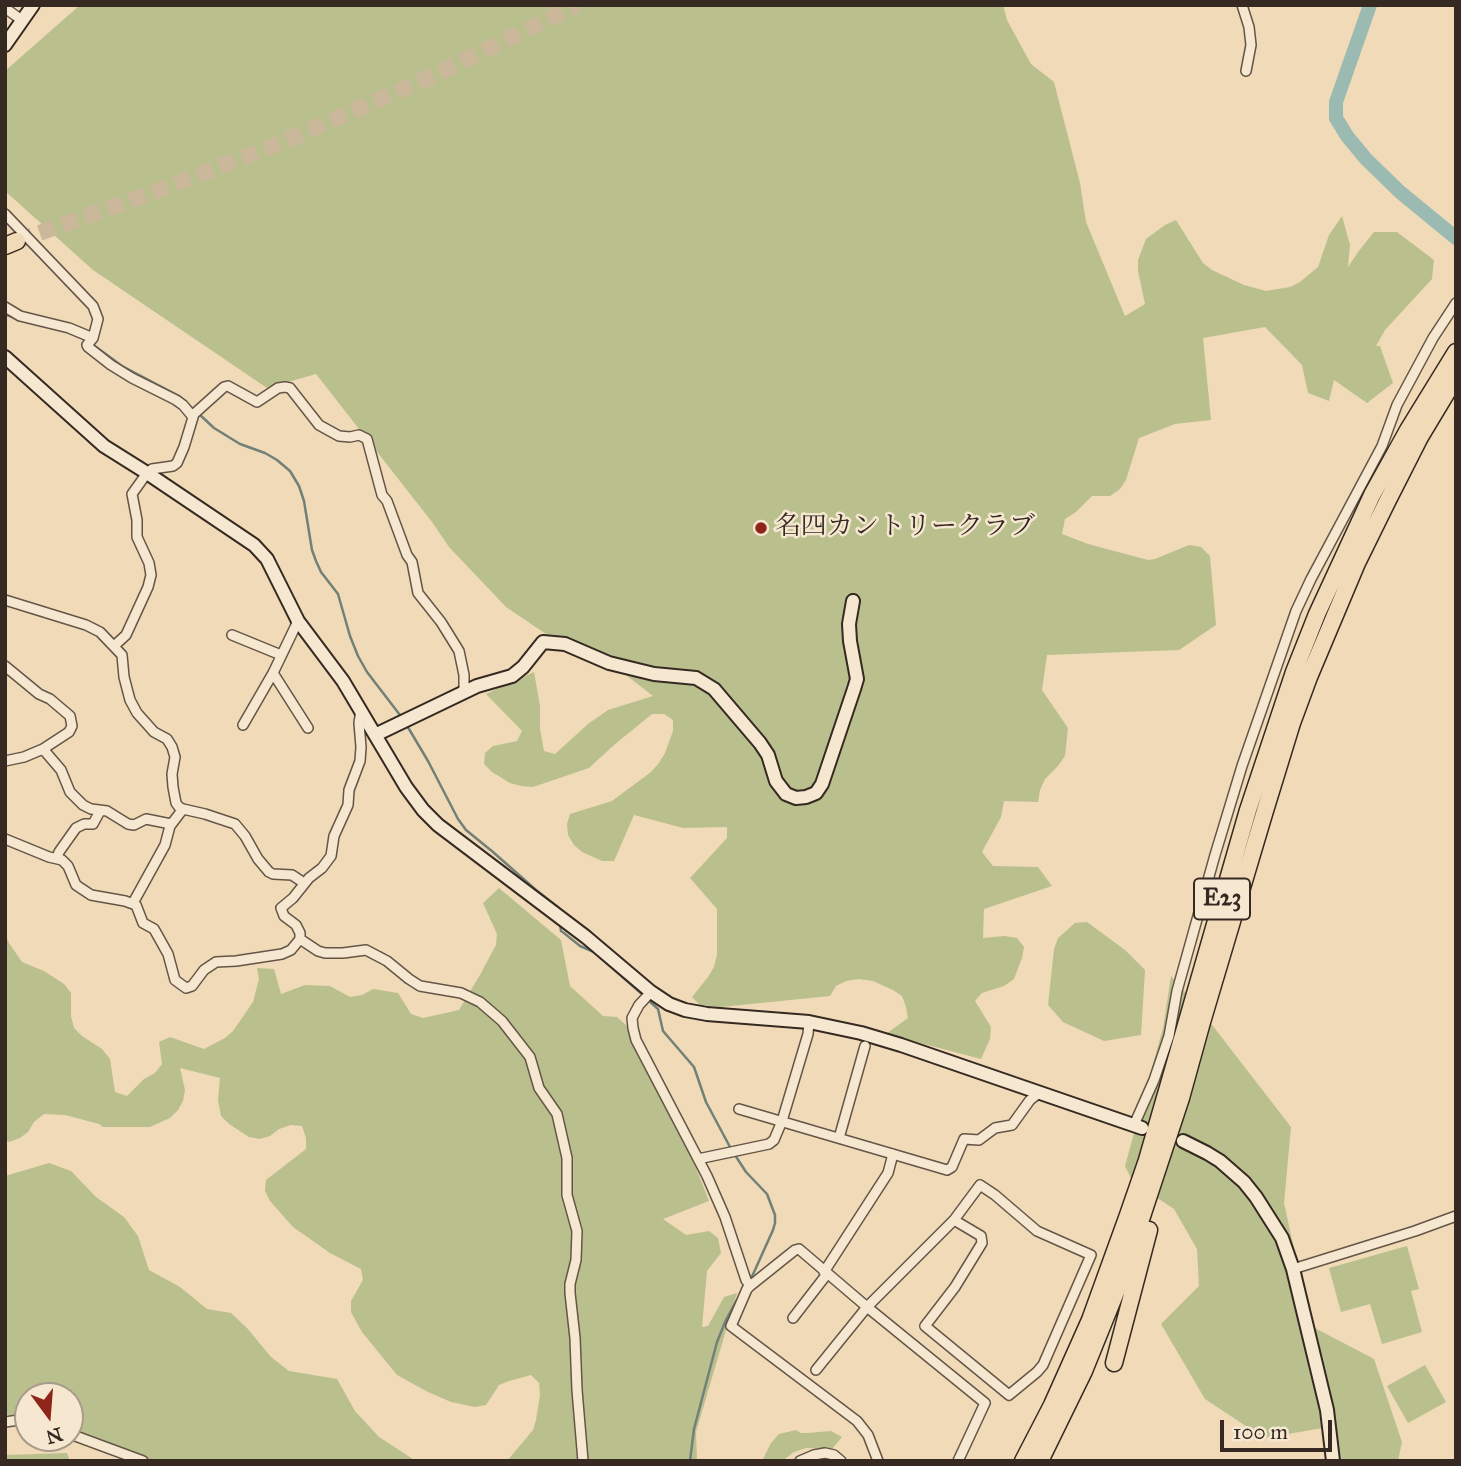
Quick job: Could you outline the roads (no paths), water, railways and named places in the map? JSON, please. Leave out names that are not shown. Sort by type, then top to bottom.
[{"type":"highway","name":"E23","points":[[1023,1461],[1072,1361],[1108,1272],[1147,1160],[1248,810],[1317,614],[1372,495],[1456,352]]},
{"type":"highway","name":"E23","points":[[1040,1461],[1084,1371],[1138,1233],[1181,1098],[1260,827],[1309,677],[1357,563],[1420,437],[1456,377]]},
{"type":"highway","points":[[1114,1363],[1181,1098]]},
{"type":"highway","points":[[1013,1461],[1072,1361]]},
{"type":"main road","points":[[5,45],[33,5]]},
{"type":"main road","points":[[5,357],[104,446],[254,545],[267,559],[298,621],[343,681],[406,787],[431,818],[561,918],[647,996],[685,1010],[707,1014],[840,1027],[901,1045],[1138,1127]]},
{"type":"main road","points":[[375,735],[477,686],[512,676],[543,642],[565,644],[609,663],[654,674],[696,678],[714,689],[760,743],[768,755],[776,781],[786,794],[796,798],[806,797],[816,793],[822,785],[857,679],[849,624],[853,601]]},
{"type":"main road","points":[[1183,1141],[1220,1161],[1244,1182],[1282,1238],[1293,1269],[1326,1409],[1333,1461]]},
{"type":"street","points":[[1242,5],[1251,45],[1246,71]]},
{"type":"street","points":[[5,8],[23,21]]},
{"type":"street","points":[[5,214],[93,306],[98,320],[91,341]]},
{"type":"street","points":[[1138,1127],[1168,1036],[1177,991],[1242,766],[1296,611],[1382,446],[1397,405],[1433,338],[1456,303]]},
{"type":"street","points":[[5,307],[20,316],[69,328],[91,341],[111,365],[195,413]]},
{"type":"street","points":[[114,646],[126,635],[149,582],[150,570],[137,537],[132,494],[147,473],[177,463],[195,413],[224,387],[228,386],[257,402],[278,388],[285,387],[290,388],[319,425],[340,436],[350,438],[359,435],[367,439],[382,495],[387,501],[412,562],[418,593],[459,651],[464,692]]},
{"type":"street","points":[[5,600],[86,625],[100,632],[122,655],[124,677],[134,708],[154,732],[167,739],[174,753],[172,774],[176,803],[183,809],[235,824],[269,872],[292,875],[304,883]]},
{"type":"street","points":[[243,724],[298,621]]},
{"type":"street","points":[[232,635],[281,655]]},
{"type":"street","points":[[5,666],[70,716],[72,726],[69,733],[24,757],[9,760],[5,750]]},
{"type":"street","points":[[272,673],[308,728]]},
{"type":"street","points":[[5,839],[48,857],[57,858],[68,866],[76,885],[94,896],[133,903],[144,923],[154,929],[168,954],[175,980],[186,988],[192,986],[204,970],[216,962],[282,954],[291,950],[300,939],[300,933],[296,925],[284,916],[281,908],[331,856],[334,836],[348,805],[349,790],[361,758],[361,710]]},
{"type":"street","points":[[43,749],[61,770],[70,792],[86,807],[107,811],[123,822],[134,825],[146,819],[171,824]]},
{"type":"street","points":[[133,903],[165,845],[171,824],[183,809]]},
{"type":"street","points":[[57,858],[76,828],[93,824],[100,811]]},
{"type":"street","points":[[300,939],[325,953],[362,949],[372,952],[420,986],[471,997],[496,1016],[530,1057],[539,1088],[557,1114],[567,1158],[568,1201],[577,1231],[576,1260],[570,1293],[583,1461]]},
{"type":"street","points":[[647,996],[632,1018],[636,1040],[707,1176],[749,1284]]},
{"type":"street","points":[[698,1159],[769,1144],[774,1140],[808,1034],[808,1022]]},
{"type":"street","points":[[839,1138],[865,1046]]},
{"type":"street","points":[[739,1109],[947,1170],[951,1169],[964,1139],[976,1141],[995,1128],[1012,1125],[1030,1100],[1039,1093]]},
{"type":"street","points":[[793,1318],[825,1273],[884,1179],[893,1154]]},
{"type":"street","points":[[816,1370],[867,1307],[954,1220],[980,1185],[1037,1231],[1091,1255],[1038,1372],[1009,1395],[925,1326],[955,1287],[982,1243],[981,1236],[954,1220]]},
{"type":"street","points":[[1293,1269],[1456,1216]]},
{"type":"street","points":[[878,1461],[868,1435],[857,1422],[731,1326],[749,1284],[797,1249],[985,1403],[958,1461]]},
{"type":"street","points":[[84,1439],[143,1461]]},
{"type":"street","points":[[800,1461],[825,1453],[834,1455],[841,1461]]},
{"type":"waterway","points":[[1370,5],[1336,102],[1336,118],[1366,159],[1400,192],[1456,238]]},
{"type":"waterway","points":[[5,314],[17,319]]},
{"type":"waterway","points":[[92,344],[122,366],[179,396],[194,410]]},
{"type":"waterway","points":[[199,414],[214,428],[240,444],[265,453],[290,471],[304,501],[316,561],[338,594],[358,656],[403,719]]},
{"type":"waterway","points":[[406,724],[466,830],[559,908],[561,913]]},
{"type":"waterway","points":[[560,923],[561,931],[580,946],[594,952],[643,995]]},
{"type":"waterway","points":[[648,1000],[658,1009],[663,1031],[694,1067],[706,1102],[730,1147]]},
{"type":"waterway","points":[[735,1155],[746,1172],[767,1194],[775,1215],[773,1230],[750,1281]]},
{"type":"waterway","points":[[690,1461],[694,1429],[717,1342],[745,1285]]},
{"type":"tunnel","points":[[17,241],[280,143],[426,79],[577,5]]},
{"type":"place","name":"名四カントリークラブ","points":[[761,528]]}]
